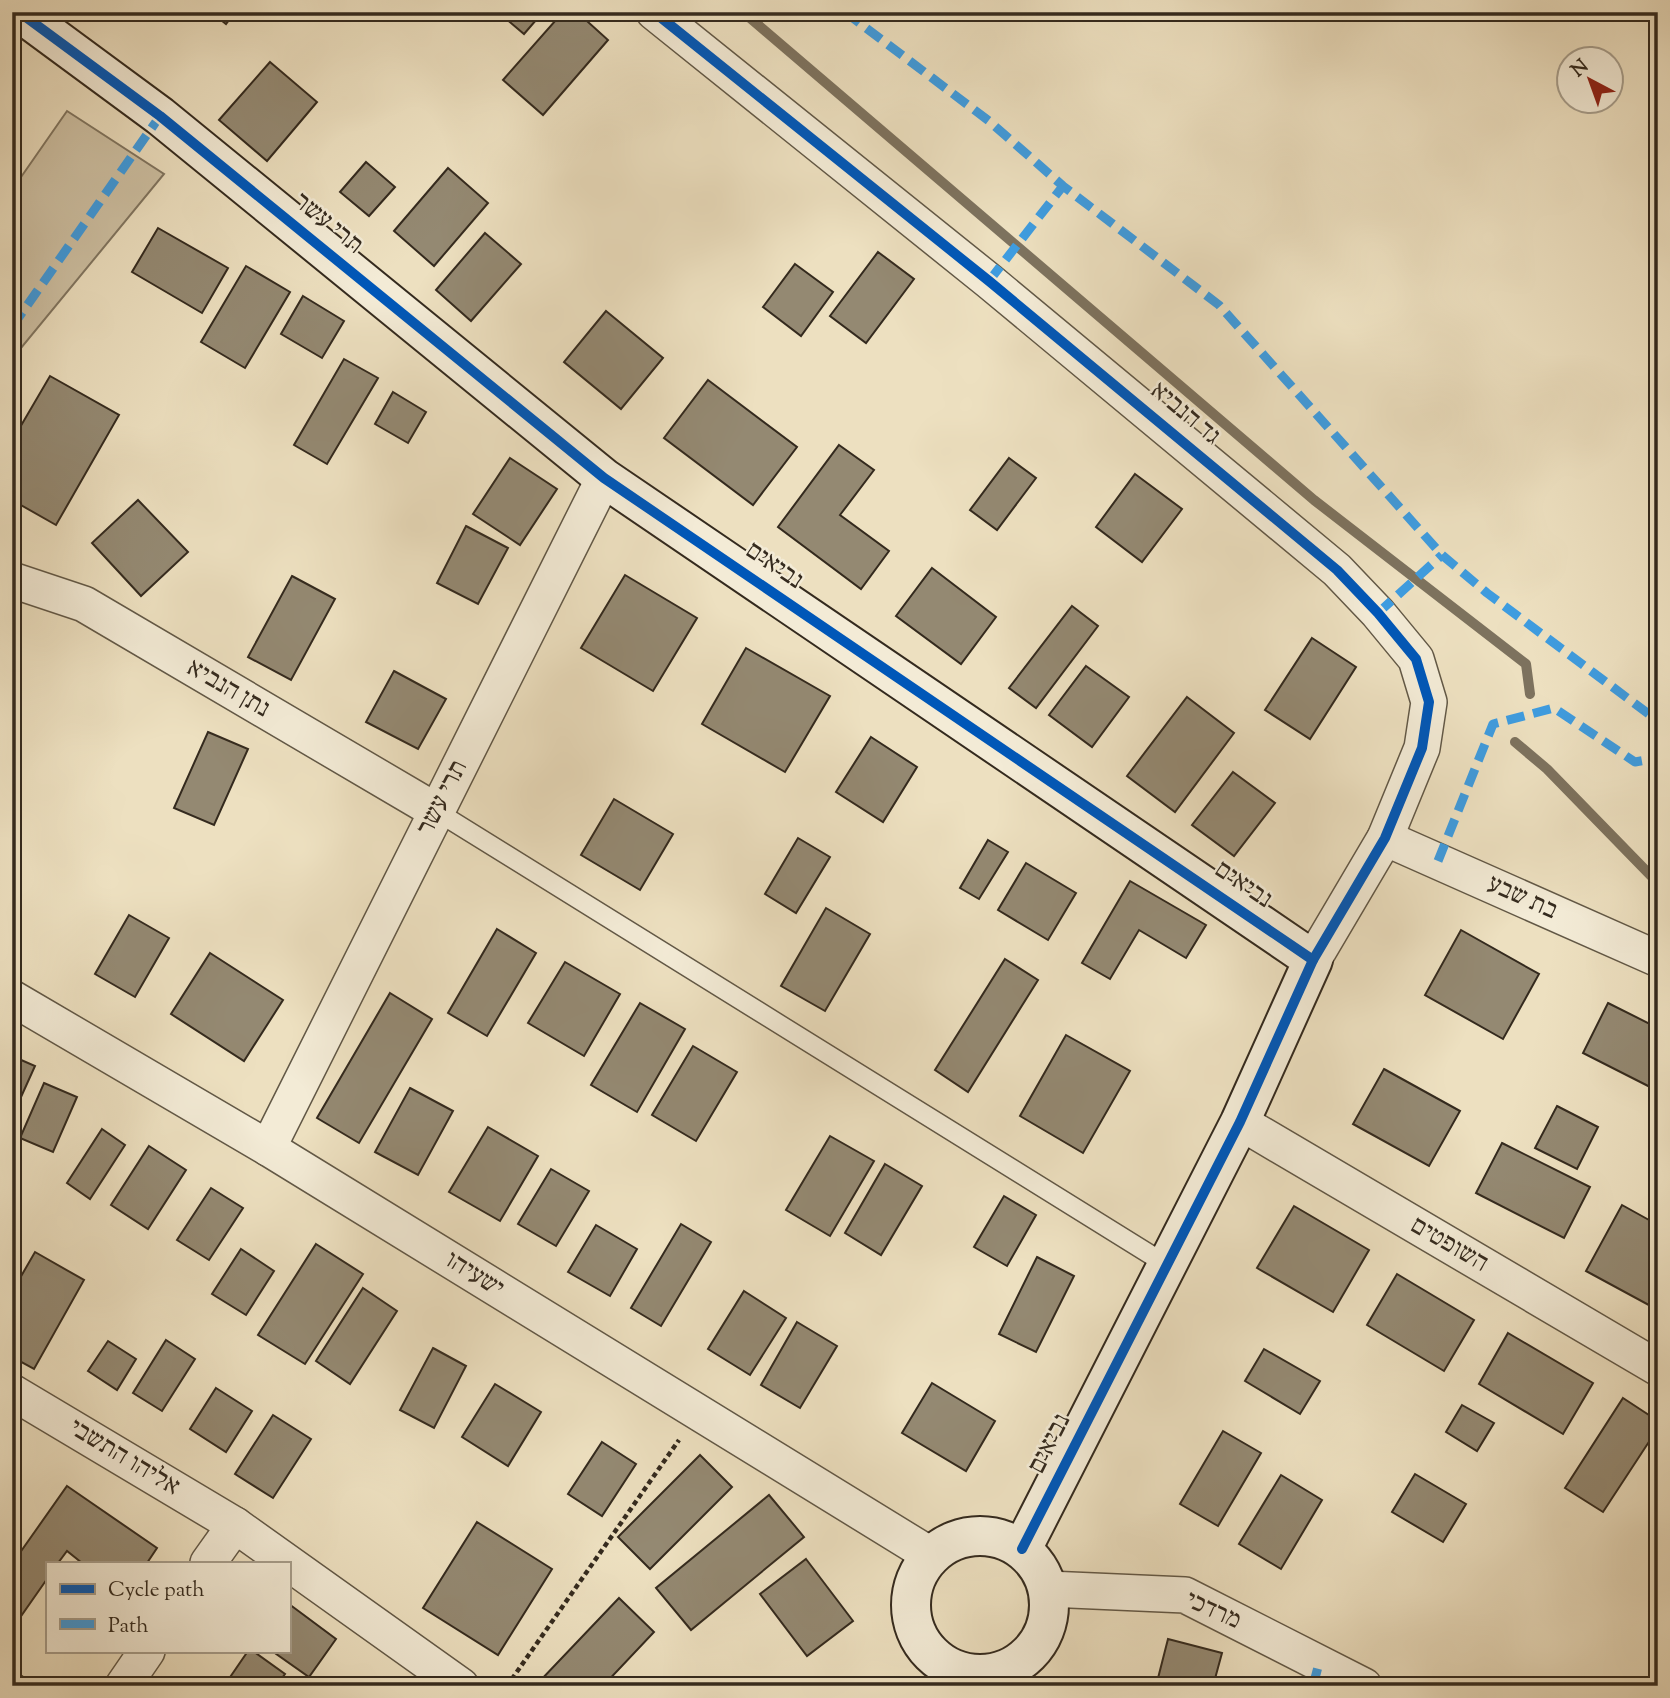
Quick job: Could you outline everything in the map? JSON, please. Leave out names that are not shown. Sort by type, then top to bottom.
[{"type":"street","name":"תרי עשר","points":[[19,12],[160,116],[604,478],[268,1148]]},
{"type":"street","name":"גד הנביא","points":[[654,12],[1041,324],[1337,570],[1378,613],[1416,659],[1429,702],[1422,748],[1385,838],[1313,960]]},
{"type":"street","name":"נביאים","points":[[604,478],[1313,960],[1240,1122],[1022,1549]]},
{"type":"street","name":"נתן הנביא","points":[[12,580],[83,604],[436,811]]},
{"type":"street","name":"בת שבע","points":[[1385,838],[1658,959]]},
{"type":"street","name":"ישעיהו","points":[[12,998],[268,1148],[932,1556]]},
{"type":"street","name":"השופטים","points":[[1240,1122],[1658,1368]]},
{"type":"street","name":"אליהו התשבי","points":[[12,1392],[235,1525],[287,1562]]},
{"type":"street","points":[[209,1562],[235,1525]]},
{"type":"street","points":[[969,1537],[993,1537],[1022,1549],[1038,1567],[1048,1589],[1046,1627],[1034,1648],[1016,1664],[990,1680],[957,1670],[936,1658],[925,1646],[914,1625],[911,1601],[918,1576],[932,1556],[946,1545],[969,1537]]},
{"type":"street","name":"אליהו התשבי","points":[[290,1564],[461,1686]]},
{"type":"street","name":"מרדכי","points":[[1048,1589],[1185,1595],[1364,1686]]},
{"type":"street","points":[[123,1686],[146,1652]]},
{"type":"lane","points":[[436,811],[1167,1265]]},
{"type":"path","points":[[507,1686],[698,1412]]},
{"type":"shaded area","points":[[67,111],[164,174],[12,359],[12,190]]},
{"type":"building","points":[[211,12],[235,12],[226,24]]},
{"type":"building","points":[[498,12],[543,12],[524,34]]},
{"type":"building","points":[[563,12],[577,12],[608,40],[543,115],[503,80]]},
{"type":"building","points":[[270,62],[317,102],[267,161],[219,120]]},
{"type":"building","points":[[366,162],[395,187],[369,216],[340,192]]},
{"type":"building","points":[[448,168],[488,203],[434,266],[394,231]]},
{"type":"building","points":[[158,228],[228,268],[202,313],[132,272]]},
{"type":"building","points":[[485,233],[521,264],[471,321],[436,290]]},
{"type":"building","points":[[878,252],[914,279],[866,343],[830,316]]},
{"type":"building","points":[[795,264],[833,292],[801,336],[763,307]]},
{"type":"building","points":[[246,266],[290,292],[245,368],[201,342]]},
{"type":"building","points":[[303,296],[344,321],[322,358],[281,334]]},
{"type":"building","points":[[606,311],[663,358],[621,409],[564,362]]},
{"type":"building","points":[[344,359],[378,378],[327,464],[294,445]]},
{"type":"building","points":[[50,376],[119,415],[56,525],[12,500],[12,441]]},
{"type":"building","points":[[708,380],[797,447],[753,505],[664,438]]},
{"type":"building","points":[[393,392],[426,412],[408,443],[375,424]]},
{"type":"building","points":[[839,445],[874,470],[840,515],[889,551],[861,589],[778,527]]},
{"type":"building","points":[[510,458],[557,489],[520,545],[473,514]]},
{"type":"building","points":[[1009,458],[1036,478],[997,530],[970,510]]},
{"type":"building","points":[[1135,474],[1182,509],[1142,562],[1096,527]]},
{"type":"building","points":[[138,500],[188,552],[141,596],[92,543]]},
{"type":"building","points":[[466,526],[508,548],[478,604],[437,583]]},
{"type":"building","points":[[932,568],[996,617],[961,664],[896,616]]},
{"type":"building","points":[[625,575],[697,618],[653,691],[581,648]]},
{"type":"building","points":[[292,576],[335,599],[291,680],[248,657]]},
{"type":"building","points":[[1072,606],[1098,626],[1036,708],[1009,688]]},
{"type":"building","points":[[1312,638],[1356,667],[1310,739],[1265,710]]},
{"type":"building","points":[[746,648],[830,696],[785,772],[702,724]]},
{"type":"building","points":[[1086,666],[1129,697],[1092,747],[1049,715]]},
{"type":"building","points":[[394,671],[446,699],[418,749],[366,722]]},
{"type":"building","points":[[1187,697],[1234,733],[1175,812],[1127,776]]},
{"type":"building","points":[[208,732],[248,749],[214,825],[174,808]]},
{"type":"building","points":[[871,737],[917,767],[883,822],[836,792]]},
{"type":"building","points":[[1233,772],[1275,803],[1234,856],[1192,825]]},
{"type":"building","points":[[614,799],[673,834],[640,890],[581,855]]},
{"type":"building","points":[[798,838],[830,857],[796,913],[765,894]]},
{"type":"building","points":[[988,840],[1008,852],[979,899],[960,888]]},
{"type":"building","points":[[1026,863],[1076,893],[1048,940],[998,910]]},
{"type":"building","points":[[1130,881],[1206,925],[1186,958],[1139,930],[1110,979],[1082,963]]},
{"type":"building","points":[[826,908],[870,934],[825,1011],[781,986]]},
{"type":"building","points":[[129,915],[169,938],[135,997],[95,974]]},
{"type":"building","points":[[497,929],[536,953],[487,1036],[448,1013]]},
{"type":"building","points":[[1461,930],[1539,974],[1503,1039],[1425,995]]},
{"type":"building","points":[[210,953],[283,1000],[244,1061],[171,1014]]},
{"type":"building","points":[[1005,959],[1038,980],[968,1092],[935,1070]]},
{"type":"building","points":[[565,962],[620,994],[584,1056],[528,1023]]},
{"type":"building","points":[[390,993],[432,1019],[359,1143],[317,1118]]},
{"type":"building","points":[[640,1003],[685,1029],[637,1112],[591,1085]]},
{"type":"building","points":[[1608,1003],[1658,1028],[1658,1091],[1583,1053]]},
{"type":"building","points":[[1066,1035],[1130,1071],[1083,1153],[1020,1116]]},
{"type":"building","points":[[693,1046],[737,1072],[696,1141],[652,1115]]},
{"type":"building","points":[[12,1056],[35,1066],[12,1117]]},
{"type":"building","points":[[1384,1069],[1460,1111],[1429,1166],[1353,1124]]},
{"type":"building","points":[[44,1083],[77,1097],[53,1152],[20,1138]]},
{"type":"building","points":[[410,1088],[453,1111],[418,1175],[375,1152]]},
{"type":"building","points":[[1557,1106],[1598,1127],[1577,1169],[1535,1148]]},
{"type":"building","points":[[488,1127],[538,1156],[500,1221],[449,1192]]},
{"type":"building","points":[[102,1129],[125,1145],[90,1199],[67,1183]]},
{"type":"building","points":[[830,1136],[874,1161],[830,1236],[786,1210]]},
{"type":"building","points":[[1502,1143],[1590,1187],[1564,1238],[1476,1193]]},
{"type":"building","points":[[149,1146],[186,1170],[148,1229],[111,1205]]},
{"type":"building","points":[[885,1164],[922,1186],[881,1255],[845,1233]]},
{"type":"building","points":[[551,1169],[589,1191],[556,1246],[518,1224]]},
{"type":"building","points":[[211,1188],[243,1208],[209,1260],[177,1240]]},
{"type":"building","points":[[1004,1196],[1036,1215],[1007,1266],[974,1247]]},
{"type":"building","points":[[1622,1205],[1658,1225],[1658,1310],[1586,1271]]},
{"type":"building","points":[[1294,1206],[1369,1250],[1333,1312],[1257,1268]]},
{"type":"building","points":[[681,1224],[711,1242],[661,1326],[631,1308]]},
{"type":"building","points":[[596,1225],[637,1249],[610,1296],[568,1272]]},
{"type":"building","points":[[316,1244],[363,1274],[305,1364],[258,1335]]},
{"type":"building","points":[[241,1249],[274,1271],[246,1315],[212,1294]]},
{"type":"building","points":[[35,1252],[84,1280],[34,1369],[12,1357],[12,1292]]},
{"type":"building","points":[[1037,1257],[1074,1276],[1036,1352],[999,1334]]},
{"type":"building","points":[[1397,1274],[1474,1320],[1444,1371],[1367,1325]]},
{"type":"building","points":[[363,1288],[397,1311],[350,1384],[316,1361]]},
{"type":"building","points":[[744,1291],[786,1318],[750,1375],[708,1349]]},
{"type":"building","points":[[797,1322],[837,1346],[800,1408],[761,1385]]},
{"type":"building","points":[[1508,1333],[1593,1383],[1563,1434],[1479,1384]]},
{"type":"building","points":[[166,1340],[195,1359],[162,1411],[133,1393]]},
{"type":"building","points":[[108,1341],[136,1359],[117,1390],[88,1371]]},
{"type":"building","points":[[433,1348],[466,1366],[434,1428],[400,1410]]},
{"type":"building","points":[[1264,1349],[1320,1381],[1300,1414],[1245,1381]]},
{"type":"building","points":[[932,1383],[995,1421],[966,1471],[902,1433]]},
{"type":"building","points":[[495,1384],[541,1412],[508,1466],[462,1437]]},
{"type":"building","points":[[216,1388],[252,1411],[226,1452],[190,1429]]},
{"type":"building","points":[[1623,1398],[1658,1421],[1658,1428],[1603,1512],[1565,1488]]},
{"type":"building","points":[[1462,1405],[1494,1423],[1477,1451],[1446,1432]]},
{"type":"building","points":[[273,1415],[311,1439],[273,1498],[235,1474]]},
{"type":"building","points":[[1223,1431],[1261,1453],[1218,1526],[1180,1504]]},
{"type":"building","points":[[602,1442],[636,1464],[602,1516],[568,1494]]},
{"type":"building","points":[[700,1455],[732,1487],[650,1569],[618,1537]]},
{"type":"building","points":[[1415,1474],[1466,1504],[1443,1542],[1392,1512]]},
{"type":"building","points":[[1281,1475],[1322,1500],[1281,1569],[1239,1544]]},
{"type":"building","points":[[67,1486],[157,1548],[148,1562],[81,1562],[67,1551],[59,1562],[46,1562],[46,1580],[12,1629],[12,1564]]},
{"type":"building","points":[[769,1495],[804,1537],[691,1630],[656,1588]]},
{"type":"building","points":[[477,1522],[552,1569],[498,1655],[423,1608]]},
{"type":"building","points":[[806,1559],[853,1621],[807,1656],[760,1594]]},
{"type":"building","points":[[619,1598],[654,1632],[603,1686],[541,1686],[538,1683]]},
{"type":"building","points":[[290,1605],[336,1639],[309,1677],[273,1652],[290,1652]]},
{"type":"building","points":[[1168,1639],[1222,1653],[1213,1686],[1156,1686]]},
{"type":"building","points":[[247,1652],[254,1652],[285,1674],[276,1686],[224,1686]]},
{"type":"building","points":[[12,1669],[36,1686],[12,1686]]},
{"type":"waterway","points":[[743,12],[1314,500],[1526,664],[1530,694]]},
{"type":"waterway","points":[[1515,742],[1547,769],[1658,883]]},
{"type":"marked path","points":[[845,12],[989,121],[1063,186],[1219,305],[1442,555],[1487,593],[1658,721]]},
{"type":"marked path","points":[[12,327],[160,116]]},
{"type":"marked path","points":[[989,281],[1063,186]]},
{"type":"marked path","points":[[1378,613],[1442,555]]},
{"type":"marked path","points":[[1438,861],[1493,724],[1554,708],[1635,762],[1658,758]]},
{"type":"marked path","points":[[1313,1686],[1319,1663]]},
{"type":"cycle path","points":[[19,12],[160,116],[604,478],[1313,960]]},
{"type":"cycle path","points":[[654,12],[989,281],[1337,570],[1378,613],[1416,659],[1429,702],[1422,748],[1385,838],[1313,960],[1240,1122],[1022,1549]]}]
